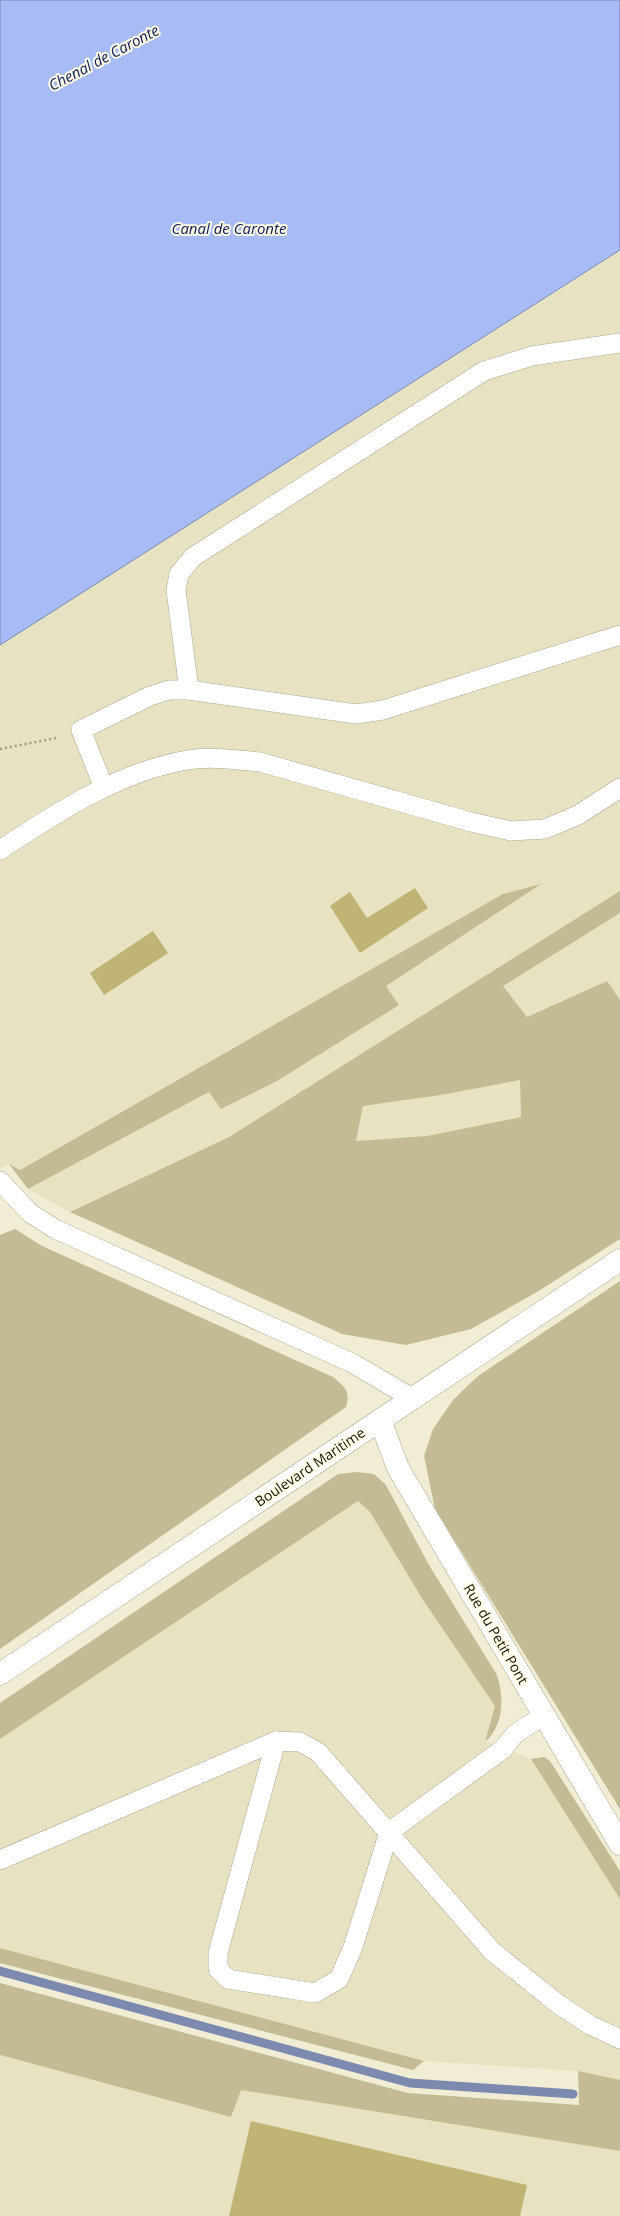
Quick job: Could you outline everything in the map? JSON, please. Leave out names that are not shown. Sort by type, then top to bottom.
[{"type":"street","name":"Boulevard Maritime","points":[[0,1674],[620,1260]]},
{"type":"street","name":"Rue du Petit Pont","points":[[380,1420],[398,1468],[620,1844]]},
{"type":"lane","points":[[189,690],[176,590],[180,574],[193,558],[484,371],[532,356],[620,343]]},
{"type":"lane","points":[[104,788],[81,730],[150,696],[169,690],[189,690],[356,714],[384,710],[620,635]]},
{"type":"lane","points":[[0,850],[41,823],[104,788],[149,769],[189,760],[260,762],[471,822],[511,830],[545,829],[578,815],[620,788]]},
{"type":"lane","points":[[0,1181],[30,1213],[55,1229],[352,1363],[412,1398]]},
{"type":"lane","points":[[276,1741],[218,1953],[218,1969],[228,1979],[315,1993],[339,1979],[353,1947],[389,1832],[503,1749],[515,1734],[544,1715]]},
{"type":"lane","points":[[0,1860],[276,1741],[300,1742],[318,1752],[492,1951],[558,2004],[590,2025],[620,2039]]},
{"type":"path","points":[[0,749],[60,737],[81,730]]},
{"type":"shaded area","points":[[620,251],[620,891],[229,1137],[70,1212],[28,1189],[210,1092],[221,1109],[277,1081],[399,1005],[386,986],[539,885],[503,894],[19,1170],[9,1164],[0,1169],[0,645]]},
{"type":"shaded area","points":[[541,884],[386,986],[399,1005],[277,1081],[221,1109],[209,1092],[28,1189],[9,1164],[20,1170],[503,894]]},
{"type":"shaded area","points":[[620,891],[620,913],[503,986],[527,1017],[607,981],[620,1000],[620,1239],[537,1292],[471,1329],[406,1345],[342,1334],[70,1212],[229,1137]],"holes":[[[520,1080],[521,1117],[427,1136],[356,1141],[363,1106],[441,1095]]]},
{"type":"shaded area","points":[[620,913],[620,1000],[607,981],[527,1017],[503,986]]},
{"type":"shaded area","points":[[520,1080],[522,1117],[427,1136],[356,1141],[363,1106],[441,1095]]},
{"type":"shaded area","points":[[15,1229],[42,1246],[333,1377],[346,1389],[348,1397],[346,1407],[0,1649],[0,1235]]},
{"type":"shaded area","points":[[620,1281],[620,1809],[435,1509],[424,1456],[433,1429],[453,1400],[478,1376]]},
{"type":"shaded area","points":[[357,1472],[374,1474],[386,1485],[429,1565],[497,1675],[501,1692],[501,1711],[496,1728],[485,1742],[495,1706],[423,1600],[370,1512],[358,1501],[0,1739],[0,1703],[338,1474]]},
{"type":"shaded area","points":[[358,1501],[370,1512],[423,1600],[495,1706],[485,1742],[531,1759],[620,1899],[620,2080],[578,2071],[424,2061],[0,1948],[0,1739]]},
{"type":"shaded area","points":[[544,1757],[550,1761],[620,1871],[620,1899],[531,1759]]},
{"type":"shaded area","points":[[0,1948],[424,2061],[413,2070],[0,1963]]},
{"type":"shaded area","points":[[0,1983],[408,2093],[579,2105],[578,2071],[620,2080],[620,2151],[241,2090],[231,2117],[0,2055]]},
{"type":"shaded area","points":[[0,2055],[231,2117],[240,2090],[620,2151],[620,2216],[0,2216]]},
{"type":"water","name":"Canal de Caronte","points":[[0,0],[620,0],[620,250],[0,645]]},
{"type":"building","points":[[415,888],[428,908],[360,953],[330,906],[350,892],[367,918]]},
{"type":"building","points":[[153,931],[168,953],[104,995],[90,973]]},
{"type":"building","points":[[251,2121],[527,2185],[520,2216],[229,2216]]},
{"type":"waterway","points":[[0,1971],[410,2083],[573,2094]]},
{"type":"water label","name":"Chenal de Caronte","points":[[104,58]]}]
